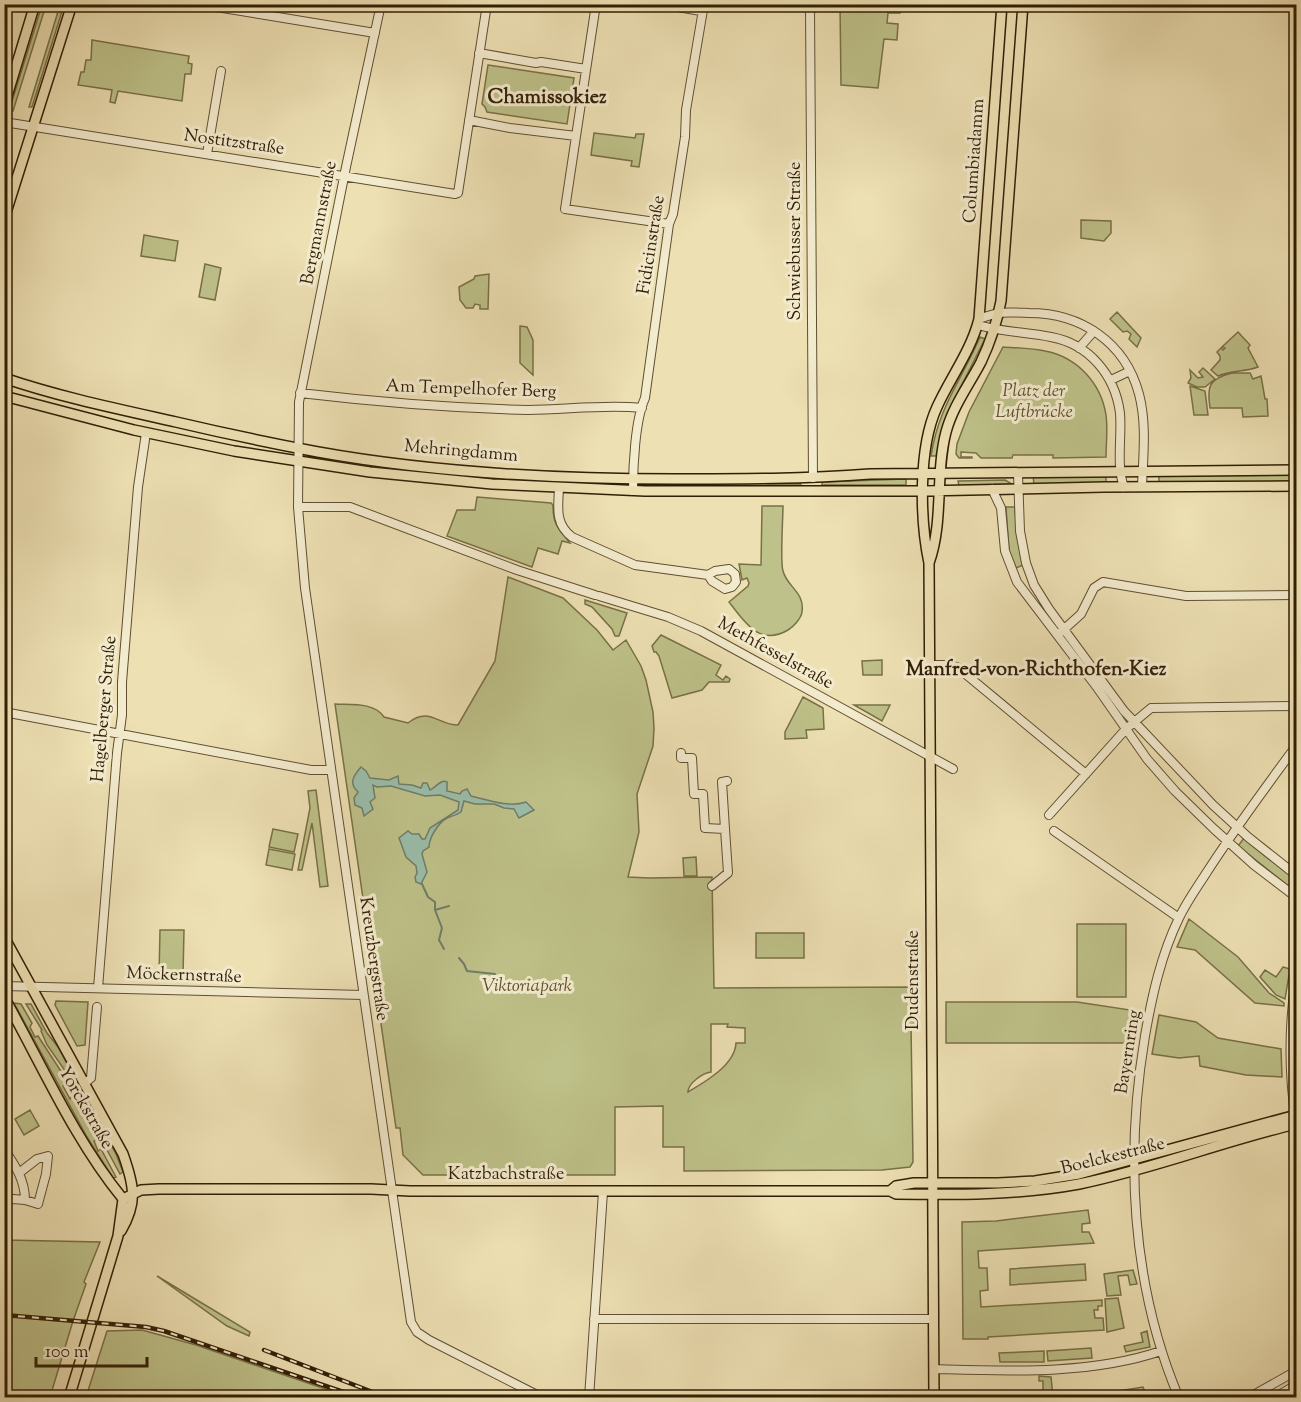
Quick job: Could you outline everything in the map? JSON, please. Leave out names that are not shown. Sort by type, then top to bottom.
[{"type":"main road","points":[[4,106],[35,4]]},
{"type":"main road","points":[[4,219],[72,4]]},
{"type":"main road","name":"Columbiadamm","points":[[979,322],[1002,4]]},
{"type":"main road","name":"Columbiadamm","points":[[999,312],[1005,268],[1023,4]]},
{"type":"main road","points":[[1001,30],[1021,32]]},
{"type":"main road","points":[[999,54],[1019,56]]},
{"type":"main road","points":[[996,103],[1016,104]]},
{"type":"main road","points":[[939,491],[943,448],[951,417],[981,362],[999,312]]},
{"type":"main road","points":[[923,491],[927,435],[935,410],[969,347],[979,322]]},
{"type":"main road","name":"Mehringdamm","points":[[4,378],[97,404],[297,448],[381,461],[552,476],[633,479],[813,478],[870,474],[1018,474],[1035,471],[1296,470]]},
{"type":"main road","name":"Mehringdamm","points":[[4,396],[146,433],[234,451],[435,479],[559,489],[939,491],[1019,488],[1296,486]]},
{"type":"main road","points":[[813,478],[813,490]]},
{"type":"main road","name":"Dudenstraße","points":[[923,491],[925,543],[929,563],[934,1398]]},
{"type":"main road","name":"Dudenstraße","points":[[929,563],[934,547],[939,491]]},
{"type":"main road","name":"Yorckstraße","points":[[4,937],[123,1154],[134,1187],[129,1216],[118,1236]]},
{"type":"main road","name":"Yorckstraße","points":[[4,997],[84,1143],[108,1180],[123,1198],[118,1236],[69,1398]]},
{"type":"main road","name":"Boelckestraße","points":[[933,1195],[1004,1193],[1060,1187],[1296,1118]]},
{"type":"main road","name":"Boelckestraße","points":[[933,1184],[1003,1183],[1060,1178],[1135,1165]]},
{"type":"main road","name":"Katzbachstraße","points":[[890,1191],[896,1186],[914,1183],[933,1184]]},
{"type":"main road","points":[[1003,1183],[1004,1193]]},
{"type":"main road","name":"Katzbachstraße","points":[[123,1198],[147,1189],[890,1191],[896,1194],[933,1195]]},
{"type":"street","points":[[198,4],[232,7],[375,33]]},
{"type":"street","name":"Bergmannstraße","points":[[297,448],[300,393],[381,4]]},
{"type":"street","points":[[487,4],[469,120],[576,136]]},
{"type":"street","points":[[596,4],[565,209],[669,224]]},
{"type":"street","points":[[660,4],[702,8]]},
{"type":"street","name":"Schwiebusser Straße","points":[[810,4],[813,478]]},
{"type":"street","name":"Fidicinstraße","points":[[633,491],[633,463],[656,327],[669,224],[673,214],[685,138],[686,110],[702,8]]},
{"type":"street","points":[[479,53],[586,69]]},
{"type":"street","points":[[207,154],[221,71]]},
{"type":"street","name":"Nostitzstraße","points":[[4,122],[458,193],[469,120]]},
{"type":"street","points":[[979,322],[999,312],[1051,314],[1074,320],[1094,330],[1116,351],[1137,386],[1142,409],[1143,487]]},
{"type":"street","points":[[979,322],[994,329],[1053,337],[1079,348],[1095,360],[1114,386],[1120,416],[1121,470],[1124,487]]},
{"type":"street","points":[[1079,348],[1094,330]]},
{"type":"street","points":[[1110,380],[1130,371]]},
{"type":"street","name":"Am Tempelhofer Berg","points":[[300,393],[410,405],[530,410],[642,408]]},
{"type":"street","name":"Hagelberger Straße","points":[[98,988],[138,487],[146,433]]},
{"type":"street","name":"Kreuzbergstraße","points":[[297,448],[298,507],[305,588],[411,1322],[417,1332],[429,1340],[543,1398]]},
{"type":"street","points":[[1018,474],[1020,531],[1028,568],[1041,598],[1061,632],[1147,759],[1169,784],[1227,841],[1296,897]]},
{"type":"street","points":[[559,489],[559,523],[572,537],[635,565],[708,575]]},
{"type":"street","points":[[992,489],[1001,508],[1005,551],[1012,573],[1021,588],[1061,632],[1124,711],[1197,788],[1237,827],[1296,875]]},
{"type":"street","name":"Methfesselstraße","points":[[298,507],[350,507],[517,570],[669,617],[701,631],[953,769]]},
{"type":"street","points":[[1012,573],[1028,568]]},
{"type":"street","points":[[1061,632],[1081,614],[1094,588],[1103,582],[1186,596],[1296,595]]},
{"type":"street","points":[[928,665],[949,665],[957,668],[1086,774]]},
{"type":"street","points":[[1049,814],[1126,729],[1154,707],[1296,706]]},
{"type":"street","points":[[4,711],[311,770],[331,770]]},
{"type":"street","name":"Bayernring","points":[[1179,1398],[1161,1351],[1150,1307],[1140,1248],[1135,1165],[1137,1094],[1148,1020],[1160,969],[1179,918],[1227,841],[1296,746]]},
{"type":"street","points":[[681,753],[681,758],[692,758],[694,794],[703,794],[705,828],[726,829]]},
{"type":"street","points":[[712,886],[728,873],[722,782],[727,782]]},
{"type":"street","points":[[1054,831],[1179,918]]},
{"type":"street","points":[[1296,977],[1290,1041],[1291,1089],[1296,1118]]},
{"type":"street","name":"Möckernstraße","points":[[4,986],[363,995]]},
{"type":"street","name":"Yorckstraße","points":[[85,1083],[91,1078],[97,1007]]},
{"type":"street","points":[[4,1149],[25,1187],[25,1200]]},
{"type":"street","points":[[4,1202],[13,1199],[38,1204],[48,1156],[37,1159],[19,1173]]},
{"type":"street","points":[[589,1398],[603,1192]]},
{"type":"street","points":[[594,1318],[934,1319]]},
{"type":"street","points":[[934,1369],[1072,1367],[1161,1351]]},
{"type":"street","points":[[1248,1398],[1296,1371]]},
{"type":"street","points":[[1274,1398],[1296,1385]]},
{"type":"green space","points":[[42,5],[46,5],[13,111],[9,111]]},
{"type":"green space","points":[[60,5],[64,5],[32,107],[29,107]]},
{"type":"green space","points":[[840,5],[901,5],[900,13],[888,13],[887,23],[898,24],[897,40],[884,39],[878,88],[841,85]]},
{"type":"green space","points":[[92,40],[189,56],[188,63],[192,64],[191,74],[185,74],[182,101],[118,91],[115,103],[110,102],[112,90],[78,85],[86,60],[91,60]]},
{"type":"green space","points":[[488,65],[574,78],[567,124],[487,112],[482,104]]},
{"type":"green space","points":[[594,133],[635,138],[636,134],[644,134],[639,167],[631,166],[632,161],[591,155]]},
{"type":"green space","points":[[1081,220],[1111,221],[1111,233],[1104,241],[1081,238]]},
{"type":"green space","points":[[144,235],[178,241],[175,261],[141,256]]},
{"type":"green space","points":[[205,264],[221,268],[215,300],[199,297]]},
{"type":"green space","points":[[489,274],[488,309],[480,309],[480,305],[475,304],[473,308],[466,308],[460,300],[459,287],[474,279],[475,276]]},
{"type":"green space","points":[[1117,312],[1141,338],[1137,347],[1129,339],[1131,334],[1127,331],[1123,332],[1110,319]]},
{"type":"green space","points":[[520,326],[527,327],[533,340],[533,375],[520,363]]},
{"type":"green space","points":[[1238,332],[1250,345],[1248,348],[1258,367],[1218,376],[1211,370],[1220,360],[1217,352],[1221,348],[1223,350],[1225,348],[1222,347]]},
{"type":"green space","points":[[980,337],[985,339],[947,414],[936,456],[931,456],[934,439],[945,408]]},
{"type":"green space","name":"Platz der Luftbrücke","points":[[1003,347],[1035,349],[1057,354],[1086,373],[1099,392],[1106,415],[1106,457],[1053,458],[1053,455],[1013,455],[1012,458],[981,458],[976,453],[961,452],[961,457],[972,458],[959,458],[956,454],[957,444],[969,412]]},
{"type":"green space","points":[[1203,368],[1215,379],[1205,387],[1197,387],[1188,383],[1191,378],[1190,370],[1198,378],[1203,377],[1199,372]]},
{"type":"green space","points":[[1232,373],[1250,373],[1253,379],[1261,376],[1265,399],[1267,399],[1268,416],[1243,417],[1242,408],[1210,408],[1209,389],[1211,385],[1218,378]]},
{"type":"green space","points":[[1190,386],[1205,391],[1208,415],[1194,415]]},
{"type":"green space","points":[[314,458],[347,463],[624,482],[624,484],[569,485],[471,479],[314,460]]},
{"type":"green space","points":[[1159,474],[1296,474],[1296,482],[1159,483]]},
{"type":"green space","points":[[1106,475],[1106,483],[1034,484],[1033,476]]},
{"type":"green space","points":[[906,479],[906,485],[822,485],[822,482]]},
{"type":"green space","points":[[1005,480],[1012,484],[959,486],[958,481]]},
{"type":"green space","points":[[647,482],[800,483],[801,485],[768,485],[755,488],[647,488]]},
{"type":"green space","points":[[477,497],[551,503],[557,527],[570,543],[562,541],[558,554],[538,548],[532,567],[447,536],[457,510],[475,510]]},
{"type":"green space","points":[[762,506],[783,506],[782,566],[785,577],[798,594],[802,605],[800,617],[792,627],[769,636],[754,630],[729,602],[749,583],[747,578],[742,580],[739,564],[761,565]]},
{"type":"green space","points":[[1006,507],[1015,507],[1017,536],[1023,565],[1016,568],[1009,551]]},
{"type":"green space","name":"Viktoriapark","points":[[508,577],[563,598],[597,630],[613,650],[626,640],[646,680],[654,728],[653,746],[637,794],[639,832],[628,877],[712,877],[714,988],[917,987],[917,1023],[911,1024],[913,1162],[910,1167],[882,1170],[684,1171],[684,1147],[663,1147],[663,1106],[615,1107],[615,1175],[423,1175],[403,1155],[400,1128],[396,1128],[335,704],[368,707],[380,712],[384,717],[408,723],[415,718],[428,716],[458,725],[495,661]],"holes":[[[711,1024],[728,1024],[727,1027],[745,1028],[745,1043],[736,1043],[725,1066],[688,1092],[690,1085],[696,1079],[711,1072]]]},
{"type":"green space","points":[[585,600],[627,613],[619,636],[615,636],[612,629],[592,607],[585,604]]},
{"type":"green space","points":[[661,635],[721,665],[716,675],[723,680],[726,676],[730,679],[729,682],[709,682],[702,690],[672,698],[659,656],[654,652],[652,646]]},
{"type":"green space","points":[[882,660],[882,675],[863,675],[862,661]]},
{"type":"green space","points":[[803,697],[823,708],[824,729],[806,730],[807,738],[785,739],[785,732]]},
{"type":"green space","points":[[854,705],[890,705],[882,721]]},
{"type":"green space","points":[[316,790],[328,886],[320,887],[312,823],[302,870],[298,870],[310,808],[308,791]]},
{"type":"green space","points":[[273,829],[298,834],[294,852],[269,847]]},
{"type":"green space","points":[[1244,838],[1296,880],[1296,892],[1238,846]]},
{"type":"green space","points":[[269,849],[295,854],[292,870],[266,865]]},
{"type":"green space","points":[[696,857],[697,876],[684,876],[683,858]]},
{"type":"green space","points":[[1189,919],[1238,957],[1269,993],[1284,1003],[1284,1006],[1255,1003],[1195,950],[1177,947]]},
{"type":"green space","points":[[1077,924],[1126,924],[1126,997],[1077,997]]},
{"type":"green space","points":[[160,930],[184,930],[183,976],[159,976]]},
{"type":"green space","points":[[756,933],[804,933],[804,958],[756,958]]},
{"type":"green space","points":[[1283,967],[1290,969],[1285,999],[1276,995],[1260,977],[1265,970],[1276,977]]},
{"type":"green space","points":[[56,1001],[88,1002],[85,1045],[77,1046],[55,1005]]},
{"type":"green space","points":[[946,1002],[1077,1002],[1137,1011],[1135,1020],[1138,1024],[1135,1043],[946,1043]]},
{"type":"green space","points":[[14,1003],[21,1004],[32,1023],[30,1027],[35,1037],[38,1036],[68,1082],[63,1086],[70,1099],[73,1095],[95,1135],[96,1140],[94,1141],[98,1151],[101,1149],[116,1177],[113,1178],[87,1137]]},
{"type":"green space","points":[[26,1004],[31,1004],[47,1033],[58,1047],[116,1154],[123,1172],[120,1174],[81,1102],[78,1094],[80,1092],[47,1045],[42,1030]]},
{"type":"green space","points":[[1159,1015],[1196,1022],[1218,1038],[1281,1049],[1282,1077],[1246,1075],[1200,1066],[1199,1056],[1179,1058],[1152,1054]]},
{"type":"green space","points":[[30,1110],[39,1126],[24,1135],[15,1119]]},
{"type":"green space","points":[[1088,1210],[1090,1223],[1082,1224],[1082,1232],[1089,1232],[1094,1243],[978,1251],[979,1268],[987,1268],[988,1290],[980,1291],[981,1307],[1102,1300],[1102,1306],[1094,1310],[1095,1318],[1103,1318],[1104,1330],[963,1339],[962,1222],[996,1221]]},
{"type":"green space","points":[[4,1240],[100,1242],[84,1282],[86,1284],[50,1397],[5,1397]]},
{"type":"green space","points":[[1085,1264],[1086,1280],[1010,1285],[1010,1269]]},
{"type":"green space","points":[[1133,1270],[1137,1284],[1130,1285],[1128,1275],[1118,1276],[1121,1295],[1107,1296],[1104,1274]]},
{"type":"green space","points":[[157,1276],[250,1332],[249,1336],[227,1326]]},
{"type":"green space","points":[[1118,1298],[1124,1328],[1107,1332],[1105,1299]]},
{"type":"green space","points":[[142,1330],[196,1345],[349,1397],[86,1397],[107,1331]]},
{"type":"green space","points":[[1147,1331],[1150,1347],[1126,1352],[1124,1346],[1143,1342],[1141,1333]]},
{"type":"green space","points":[[1091,1348],[1092,1358],[1048,1361],[1047,1351]]},
{"type":"green space","points":[[1044,1351],[1044,1362],[1000,1362],[999,1353]]},
{"type":"green space","points":[[1039,1376],[1051,1377],[1053,1397],[1040,1397],[1040,1392],[1043,1391],[1043,1381],[1039,1381]]},
{"type":"green space","points":[[1143,1387],[1147,1397],[1106,1397],[1105,1393]]},
{"type":"shaded area","points":[[361,767],[370,778],[389,780],[398,776],[399,784],[421,788],[423,783],[427,783],[430,790],[445,781],[447,791],[460,794],[467,789],[471,796],[506,804],[526,802],[534,810],[519,818],[514,809],[464,801],[461,812],[440,823],[432,835],[429,847],[423,851],[427,872],[421,884],[416,882],[416,866],[406,857],[399,838],[408,831],[412,834],[419,834],[422,839],[425,839],[430,828],[458,810],[459,802],[440,795],[425,796],[391,786],[373,785],[375,798],[370,802],[373,809],[364,816],[362,808],[355,805],[354,798],[358,792],[353,785],[354,776]]},
{"type":"waterway","points":[[422,884],[428,897],[435,902],[435,910],[442,928],[439,940],[444,949]]},
{"type":"waterway","points":[[435,910],[449,906]]},
{"type":"waterway","points":[[459,958],[467,971],[495,974]]},
{"type":"railway","points":[[4,1315],[146,1327],[164,1331],[361,1398]]},
{"type":"railway","points":[[264,1350],[388,1398]]},
{"type":"district","name":"Chamissokiez","points":[[547,98]]},
{"type":"district","name":"Manfred-von-Richthofen-Kiez","points":[[1036,670]]}]
